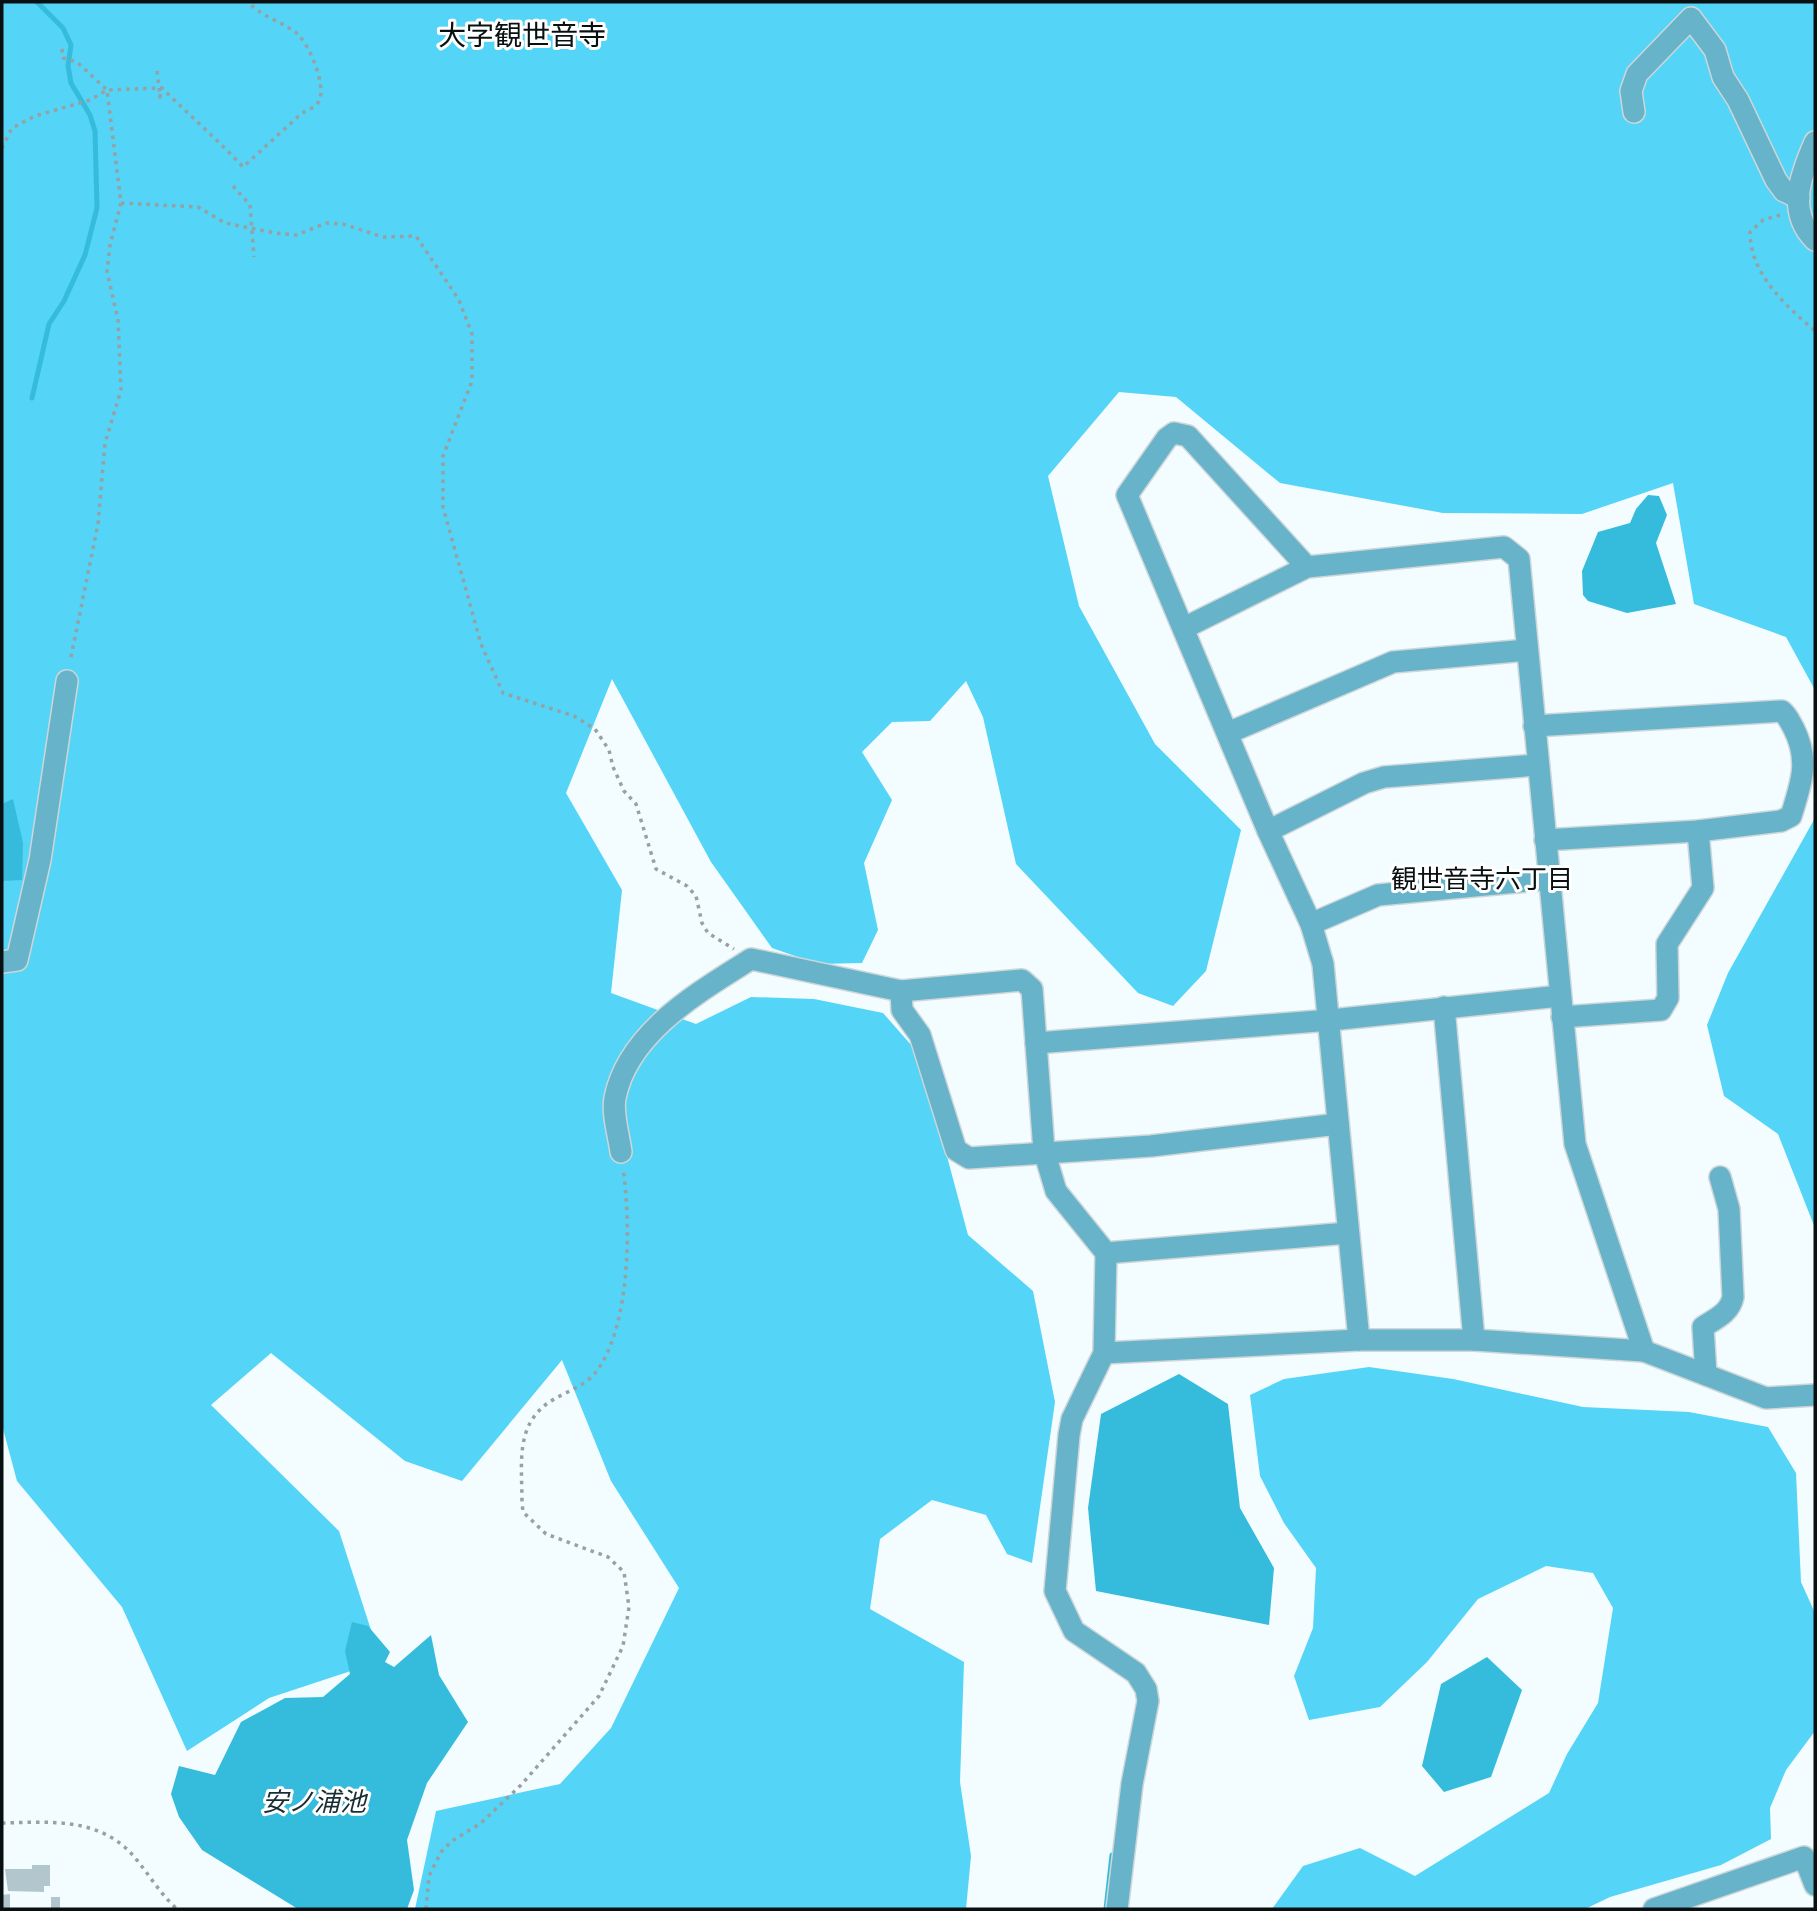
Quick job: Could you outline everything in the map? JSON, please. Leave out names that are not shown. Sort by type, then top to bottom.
[{"type":"street","points":[[1634,113],[1631,91],[1637,74],[1691,18],[1715,50],[1723,77],[1776,180],[1784,191],[1799,203]]},
{"type":"street","points":[[1815,142],[1803,169],[1799,203],[1802,220],[1815,240]]},
{"type":"street","points":[[1307,567],[1188,436],[1174,433],[1167,438],[1127,495],[1268,831],[1311,924],[1323,964],[1331,1020],[1359,1340]]},
{"type":"street","points":[[1184,628],[1307,567],[1504,547],[1519,559],[1575,1144],[1644,1351]]},
{"type":"street","points":[[1228,733],[1394,662],[1527,650]]},
{"type":"street","points":[[2,962],[17,960],[40,860],[67,681]]},
{"type":"street","points":[[1534,726],[1782,711],[1802,744],[1804,760],[1804,775],[1791,816],[1781,821],[1698,831],[1545,840]]},
{"type":"street","points":[[1268,831],[1364,783],[1384,777],[1537,765]]},
{"type":"street","points":[[1036,1043],[1331,1020],[1444,1007],[1661,1010],[1668,999],[1667,944],[1703,888],[1698,831]]},
{"type":"street","points":[[1311,924],[1378,895],[1549,879]]},
{"type":"street","points":[[621,1152],[614,1100],[626,1066],[670,1011],[751,959],[901,991],[1022,980],[1032,989],[1044,1151],[1056,1191],[1106,1253],[1104,1353],[1071,1427],[1055,1591],[1074,1631],[1129,1668],[1146,1689],[1147,1713],[1132,1784],[1117,1909]]},
{"type":"street","points":[[901,991],[902,1010],[920,1035],[956,1150],[969,1158],[1151,1146],[1338,1124]]},
{"type":"street","points":[[1444,1007],[1474,1340]]},
{"type":"street","points":[[1706,1375],[1703,1328],[1731,1306],[1733,1297],[1729,1209],[1720,1177]]},
{"type":"street","points":[[1106,1253],[1348,1233]]},
{"type":"street","points":[[1104,1353],[1359,1340],[1474,1340],[1644,1351],[1766,1398],[1815,1395]]},
{"type":"street","points":[[1654,1909],[1804,1857],[1815,1885]]},
{"type":"path","points":[[2,148],[12,128],[35,116],[90,100],[107,90],[162,88],[191,120],[214,135],[243,167],[319,102],[320,93],[315,63],[297,32],[248,2]]},
{"type":"path","points":[[62,49],[66,59],[73,61],[107,90],[121,203],[110,245],[107,272],[118,319],[121,390],[105,443],[98,524],[67,681]]},
{"type":"path","points":[[156,71],[160,97],[162,88]]},
{"type":"path","points":[[233,186],[250,205],[254,257]]},
{"type":"path","points":[[121,203],[198,207],[225,223],[253,230],[297,235],[326,223],[343,224],[383,237],[416,236],[458,300],[472,334],[472,381],[443,456],[443,508],[460,578],[481,644],[503,692],[574,716],[594,729],[609,750],[612,767],[624,791],[636,804],[656,869],[687,887],[696,896],[702,923],[708,933],[751,959]]},
{"type":"path","points":[[1799,203],[1763,220],[1750,232],[1750,245],[1768,284],[1785,305],[1815,331]]},
{"type":"path","points":[[426,1909],[429,1876],[441,1852],[452,1841],[481,1824],[521,1785],[599,1696],[623,1646],[629,1607],[624,1572],[608,1557],[546,1534],[523,1512],[522,1502],[523,1436],[538,1408],[589,1379],[598,1370],[619,1321],[627,1265],[628,1199],[621,1152]]},
{"type":"path","points":[[2,1823],[82,1824],[107,1835],[128,1851],[177,1909]]},
{"type":"shaded area","points":[[2,2],[1815,2],[1815,690],[1786,637],[1694,604],[1673,483],[1582,514],[1443,513],[1280,483],[1176,397],[1119,392],[1048,476],[1079,606],[1155,744],[1241,830],[1206,971],[1173,1006],[1138,993],[1016,864],[983,717],[966,681],[930,721],[892,722],[862,752],[892,800],[864,863],[878,930],[862,963],[818,964],[772,948],[711,862],[612,679],[566,793],[622,890],[611,993],[696,1024],[751,997],[814,999],[883,1013],[920,1055],[968,1235],[1033,1291],[1055,1402],[1032,1563],[1007,1554],[986,1515],[932,1500],[880,1539],[870,1609],[964,1662],[960,1782],[971,1856],[966,1909],[415,1909],[436,1811],[560,1784],[611,1728],[679,1588],[611,1481],[562,1360],[462,1481],[405,1461],[271,1353],[211,1405],[339,1531],[381,1661],[269,1698],[187,1751],[122,1607],[17,1481],[2,1425]]},
{"type":"shaded area","points":[[1815,818],[1815,1228],[1778,1134],[1724,1096],[1707,1025],[1728,973]]},
{"type":"shaded area","points":[[1369,1367],[1453,1379],[1583,1407],[1689,1412],[1768,1427],[1796,1473],[1801,1582],[1815,1613],[1815,1731],[1786,1770],[1770,1808],[1771,1839],[1721,1865],[1610,1897],[1585,1909],[1272,1909],[1303,1866],[1360,1848],[1415,1876],[1549,1793],[1567,1754],[1598,1703],[1613,1608],[1593,1573],[1546,1566],[1478,1599],[1427,1662],[1380,1707],[1309,1720],[1294,1676],[1313,1628],[1316,1568],[1284,1523],[1260,1476],[1250,1395],[1284,1379]]},
{"type":"water","points":[[1648,495],[1659,496],[1667,515],[1656,543],[1676,604],[1627,613],[1588,601],[1583,595],[1582,571],[1598,532],[1630,523],[1636,509]]},
{"type":"water","points":[[13,799],[23,843],[22,880],[2,881],[2,804]]},
{"type":"water","points":[[1179,1374],[1228,1404],[1240,1508],[1274,1568],[1269,1625],[1096,1591],[1088,1508],[1101,1414]]},
{"type":"water","name":"安ノ浦池","points":[[352,1622],[368,1626],[390,1652],[385,1662],[394,1667],[431,1635],[439,1675],[468,1722],[427,1783],[407,1840],[414,1890],[407,1909],[298,1909],[202,1850],[179,1817],[171,1794],[179,1766],[215,1775],[241,1722],[285,1698],[323,1697],[350,1674],[345,1651]]},
{"type":"water","points":[[1487,1657],[1522,1690],[1491,1777],[1444,1792],[1422,1766],[1441,1684]]},
{"type":"building","points":[[32,1865],[50,1865],[50,1886],[44,1886],[44,1892],[8,1891],[5,1869],[32,1869]]},
{"type":"building","points":[[10,1894],[10,1909],[2,1909],[2,1895]]},
{"type":"building","points":[[51,1897],[60,1897],[60,1909],[51,1909]]},
{"type":"waterway","points":[[32,398],[49,324],[64,301],[85,255],[97,208],[95,131],[90,115],[71,83],[68,66],[71,45],[63,28],[37,2]]},
{"type":"waterway","points":[[1106,1909],[1112,1855]]},
{"type":"district","name":"大字観世音寺","points":[[522,35]]},
{"type":"district","name":"観世音寺六丁目","points":[[1482,879]]}]
